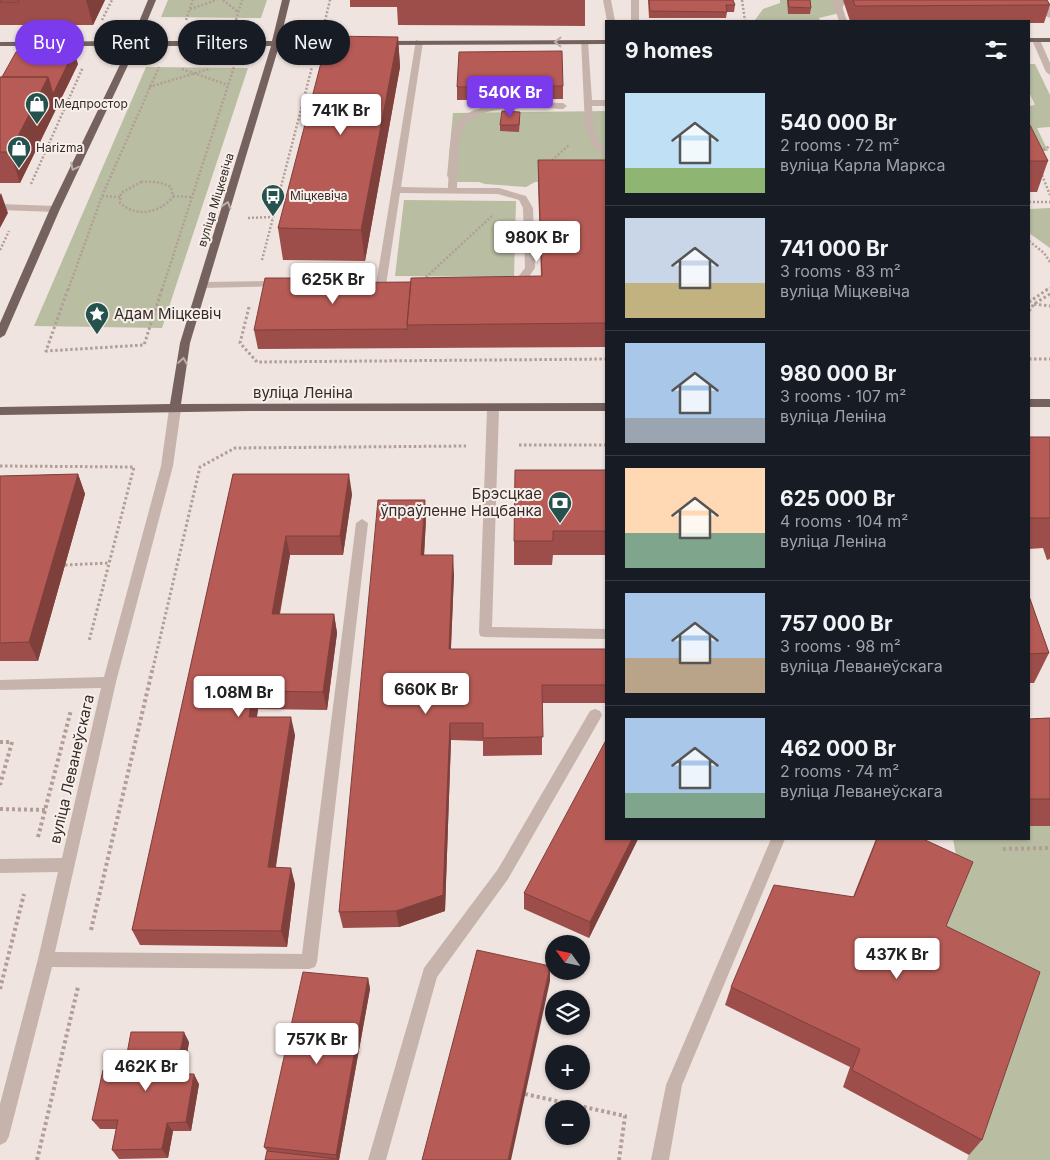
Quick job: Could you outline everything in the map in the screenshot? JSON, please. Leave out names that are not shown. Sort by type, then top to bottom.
[{"type":"main road","points":[[144,20],[152,0]]},
{"type":"main road","name":"вуліца Міцкевіча","points":[[175,409],[186,343],[271,62],[286,0]]},
{"type":"main road","points":[[1033,40],[1050,40]]},
{"type":"main road","points":[[369,42],[605,42]]},
{"type":"main road","points":[[0,44],[94,44]]},
{"type":"main road","points":[[168,44],[275,44]]},
{"type":"main road","points":[[0,335],[55,209],[124,65]]},
{"type":"main road","points":[[1030,403],[1050,403]]},
{"type":"main road","name":"вуліца Леніна","points":[[0,411],[605,407]]},
{"type":"street","points":[[607,0],[611,20]]},
{"type":"street","points":[[635,0],[636,20]]},
{"type":"street","points":[[836,0],[844,20]]},
{"type":"street","points":[[1042,0],[1050,16]]},
{"type":"street","points":[[1033,40],[1050,72]]},
{"type":"street","points":[[381,285],[419,42]]},
{"type":"street","points":[[584,42],[589,126],[595,144],[605,151]]},
{"type":"street","points":[[589,103],[605,103]]},
{"type":"street","points":[[452,190],[458,131],[463,120],[469,115],[497,107],[563,106]]},
{"type":"street","points":[[396,190],[507,192],[523,198],[527,203],[530,268],[527,274],[517,283],[500,286]]},
{"type":"street","points":[[0,207],[55,209]]},
{"type":"street","points":[[203,285],[294,285]]},
{"type":"street","points":[[493,408],[485,632],[605,634]]},
{"type":"street","name":"вуліца Леванеўскага","points":[[0,1136],[46,959],[109,682],[166,466],[175,409]]},
{"type":"street","points":[[46,959],[309,962],[362,523]]},
{"type":"street","points":[[0,685],[109,682]]},
{"type":"street","points":[[377,1160],[430,972],[503,874],[595,715]]},
{"type":"street","points":[[660,1160],[674,1085],[778,840]]},
{"type":"street","points":[[0,866],[66,865]]},
{"type":"path","points":[[102,20],[112,0]]},
{"type":"path","points":[[186,20],[194,0]]},
{"type":"path","points":[[190,9],[217,0]]},
{"type":"path","points":[[223,0],[238,12]]},
{"type":"path","points":[[236,20],[242,0]]},
{"type":"path","points":[[742,0],[745,20]]},
{"type":"path","points":[[0,250],[86,60]]},
{"type":"path","points":[[159,65],[102,196],[46,351],[144,345],[235,65]]},
{"type":"path","points":[[312,65],[240,343],[257,362],[605,359]]},
{"type":"path","points":[[177,67],[228,85]]},
{"type":"path","points":[[149,87],[210,69]]},
{"type":"path","points":[[1034,155],[1050,146]]},
{"type":"path","points":[[1040,170],[1050,196]]},
{"type":"path","points":[[150,181],[166,184],[171,188],[173,196],[164,206],[147,212],[130,210],[120,203],[120,197],[126,189],[133,185],[150,181]]},
{"type":"path","points":[[102,196],[120,197]]},
{"type":"path","points":[[173,196],[191,197]]},
{"type":"path","points":[[1030,202],[1050,202]]},
{"type":"path","points":[[1030,242],[1044,253],[1050,262]]},
{"type":"path","points":[[1030,300],[1050,288]]},
{"type":"path","points":[[1030,310],[1034,304],[1050,294]]},
{"type":"path","points":[[1030,302],[1050,306]]},
{"type":"path","points":[[1030,359],[1050,359]]},
{"type":"path","points":[[37,1160],[200,467],[235,448],[605,445]]},
{"type":"path","points":[[0,466],[134,467],[0,989]]},
{"type":"path","points":[[65,565],[109,563]]},
{"type":"path","points":[[0,742],[12,742],[0,785]]},
{"type":"path","points":[[0,809],[45,810]]},
{"type":"path","points":[[1003,850],[1050,848]]},
{"type":"path","points":[[525,1094],[625,1116],[619,1160]]},
{"type":"green space","points":[[168,0],[267,0],[261,18],[161,17]]},
{"type":"green space","points":[[780,0],[846,0],[840,13],[819,18],[820,20],[755,20],[763,9],[780,3]]},
{"type":"green space","points":[[1030,64],[1035,64],[1050,95],[1050,127],[1037,128],[1048,151],[1030,151],[1030,106],[1035,105],[1030,94]]},
{"type":"green space","points":[[146,67],[248,68],[162,328],[34,326]]},
{"type":"green space","points":[[605,111],[605,181],[535,182],[526,187],[479,182],[453,182],[447,176],[453,113]]},
{"type":"green space","points":[[404,200],[516,201],[514,277],[395,276]]},
{"type":"green space","points":[[1050,208],[1050,248],[1030,234],[1030,209]]},
{"type":"green space","points":[[1030,826],[1050,826],[1050,1160],[967,1160],[1026,991],[935,946],[961,882],[953,840],[1030,840]]},
{"type":"building","points":[[0,0],[18,0],[19,2],[0,2]]},
{"type":"building","points":[[649,0],[733,0],[735,5],[726,5],[727,12],[650,11]]},
{"type":"building","points":[[788,0],[810,0],[811,8],[789,7]]},
{"type":"building","points":[[853,0],[1047,0],[1050,5],[855,6]]},
{"type":"building","points":[[350,36],[398,37],[361,230],[278,228],[320,65],[350,65]]},
{"type":"building","points":[[562,51],[563,86],[457,87],[459,52]]},
{"type":"building","points":[[15,54],[15,65],[67,65],[53,94],[48,77],[2,77]]},
{"type":"building","points":[[0,77],[48,77],[10,152],[0,152]]},
{"type":"building","points":[[502,111],[520,112],[519,125],[500,125]]},
{"type":"building","points":[[1030,125],[1048,161],[1030,161]]},
{"type":"building","points":[[538,160],[605,160],[605,323],[407,325],[411,278],[542,276]]},
{"type":"building","points":[[265,278],[307,278],[306,283],[411,282],[408,329],[254,330]]},
{"type":"building","points":[[1030,437],[1050,437],[1050,518],[1030,518]]},
{"type":"building","name":"Брэсцкае ўпраўленне Нацбанка","points":[[515,470],[605,470],[605,531],[553,531],[553,541],[514,541]]},
{"type":"building","points":[[78,474],[29,642],[0,643],[0,476]]},
{"type":"building","points":[[233,474],[349,474],[340,536],[286,536],[272,614],[334,614],[323,692],[253,691],[249,717],[291,717],[268,867],[291,868],[281,931],[132,930]]},
{"type":"building","points":[[378,500],[425,500],[421,555],[453,555],[449,649],[605,649],[605,685],[542,685],[543,737],[483,738],[483,723],[450,723],[443,895],[396,911],[339,912]]},
{"type":"building","points":[[1030,599],[1049,653],[1030,654]]},
{"type":"building","points":[[1050,718],[1050,799],[1030,799],[1030,719]]},
{"type":"building","points":[[605,742],[605,840],[631,840],[590,922],[524,893]]},
{"type":"building","points":[[877,840],[925,840],[973,862],[946,926],[1040,972],[982,1140],[852,1070],[860,1049],[731,987],[774,885],[854,897]]},
{"type":"building","points":[[477,950],[545,965],[545,980],[547,980],[508,1160],[422,1160]]},
{"type":"building","points":[[303,972],[368,978],[336,1155],[264,1147]]},
{"type":"building","points":[[131,1032],[184,1032],[176,1074],[194,1074],[186,1122],[167,1123],[162,1149],[112,1150],[118,1120],[92,1120],[103,1070],[124,1070]]},
{"type":"building","points":[[267,1151],[337,1159],[337,1160],[265,1160]]},
{"type":"place","name":"Медпростор","points":[[37,125]]},
{"type":"place","name":"Harizma","points":[[19,169]]},
{"type":"place","name":"Міцкевіча","points":[[273,217]]},
{"type":"place","name":"Адам Міцкевіч","points":[[97,335]]},
{"type":"place","name":"Брэсцкае ўпраўленне Нацбанка","points":[[560,524]]}]
